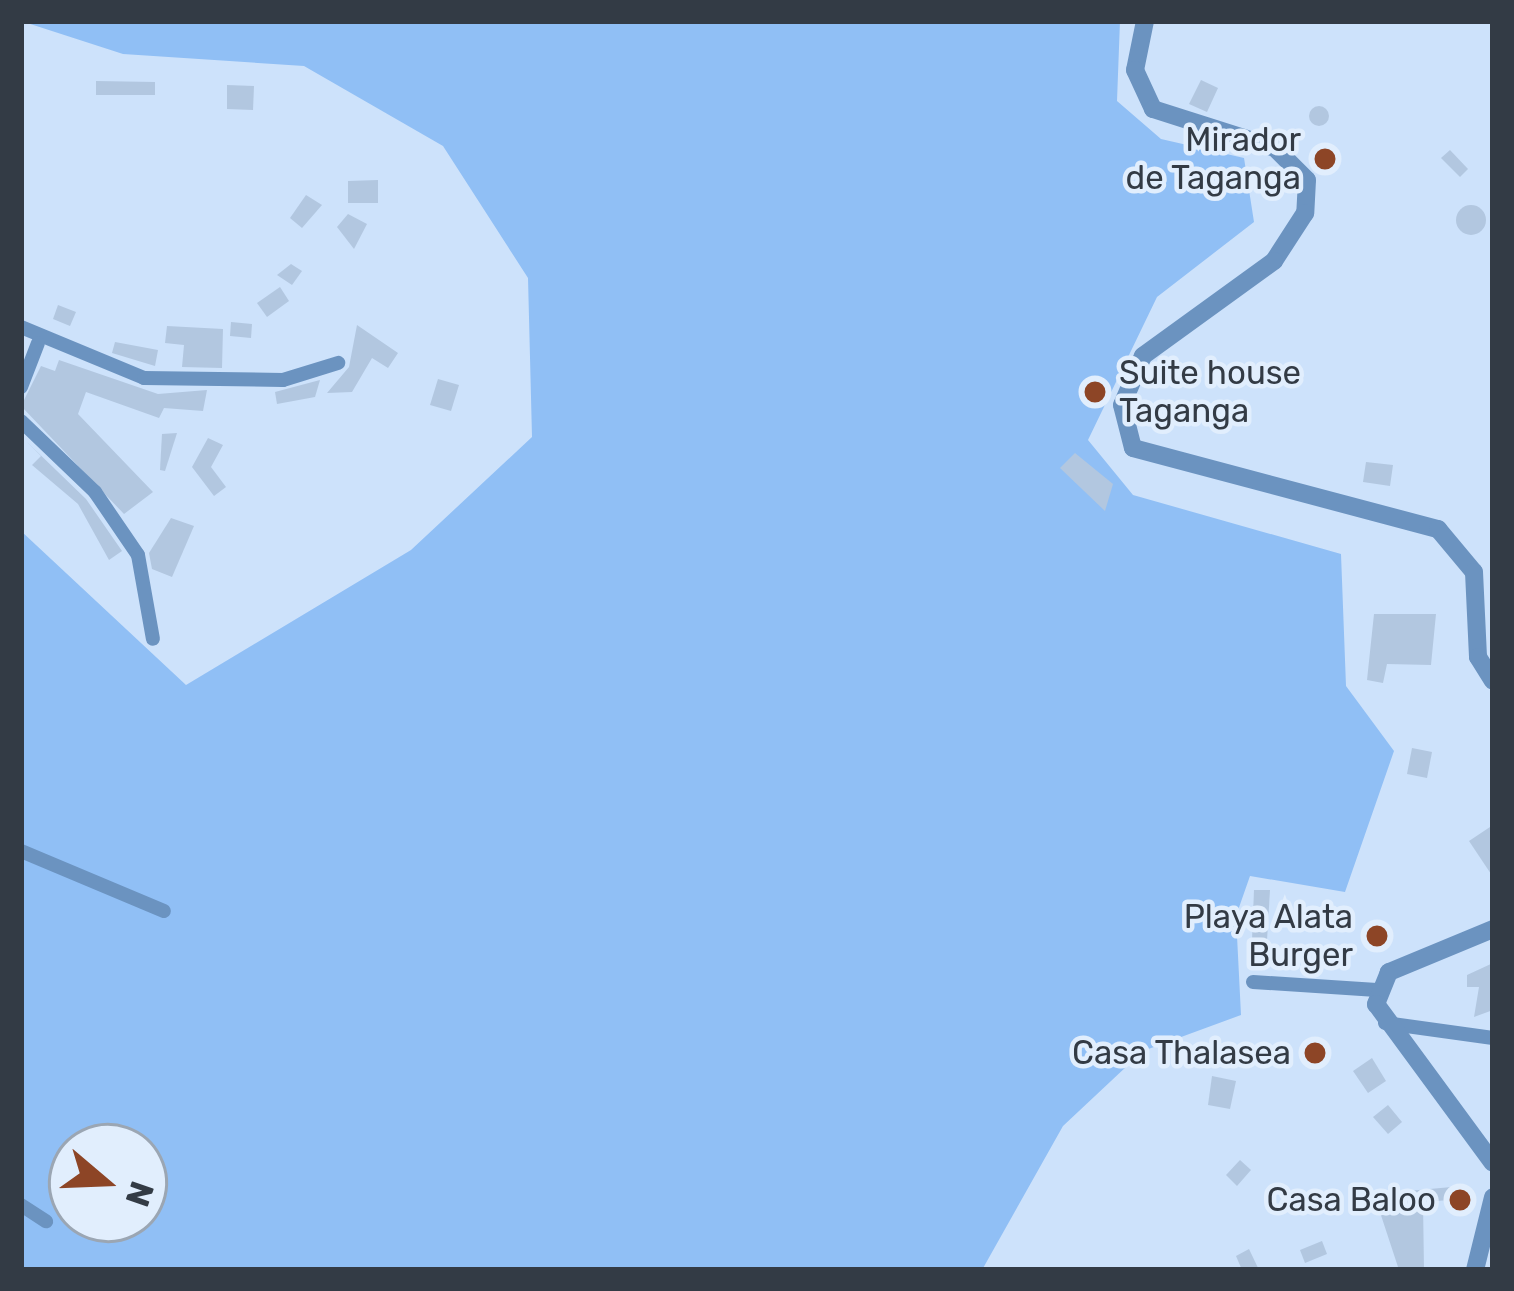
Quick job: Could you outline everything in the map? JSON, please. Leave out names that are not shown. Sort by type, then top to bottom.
[{"type":"street","points":[[1144,21],[1136,70],[1153,109],[1275,148],[1307,180],[1306,213],[1274,261],[1143,356],[1122,405],[1132,448],[1438,530],[1474,572],[1478,656],[1493,681]]},
{"type":"street","points":[[21,327],[38,343],[144,378],[283,380],[338,363]]},
{"type":"street","points":[[21,387],[38,343]]},
{"type":"street","points":[[21,421],[95,492],[138,555],[153,639]]},
{"type":"street","points":[[21,850],[164,911]]},
{"type":"street","points":[[1253,982],[1377,990],[1406,962],[1493,929]]},
{"type":"street","points":[[1377,990],[1385,1023],[1493,1163]]},
{"type":"street","points":[[1385,1023],[1493,1038]]},
{"type":"street","points":[[1475,1270],[1493,1197]]},
{"type":"street","points":[[21,1204],[46,1221]]},
{"type":"shaded area","points":[[21,21],[1120,21],[1117,101],[1161,139],[1244,158],[1254,222],[1157,297],[1088,440],[1133,495],[1341,554],[1346,686],[1394,751],[1345,892],[1250,876],[1236,916],[1241,1015],[1143,1051],[1063,1126],[982,1270],[21,1270],[21,531],[186,685],[411,550],[532,437],[528,278],[443,146],[304,66],[123,54]]},
{"type":"building","points":[[1201,80],[1218,88],[1207,112],[1189,104]]},
{"type":"building","points":[[96,81],[155,82],[155,95],[96,95]]},
{"type":"building","points":[[227,85],[254,86],[253,110],[227,109]]},
{"type":"building","points":[[1319,106],[1329,116],[1319,126],[1309,116]]},
{"type":"building","points":[[1450,150],[1468,169],[1460,177],[1441,158]]},
{"type":"building","points":[[378,180],[378,203],[348,203],[348,181]]},
{"type":"building","points":[[306,195],[322,205],[302,228],[290,218]]},
{"type":"building","points":[[1471,205],[1486,220],[1471,235],[1456,220]]},
{"type":"building","points":[[348,214],[367,224],[354,249],[337,227]]},
{"type":"building","points":[[291,264],[302,271],[292,285],[277,275]]},
{"type":"building","points":[[280,287],[289,301],[267,317],[257,303]]},
{"type":"building","points":[[58,305],[76,312],[70,326],[53,319]]},
{"type":"building","points":[[231,322],[252,324],[251,338],[230,336]]},
{"type":"building","points":[[357,325],[398,353],[388,368],[372,358],[352,392],[327,393],[349,367]]},
{"type":"building","points":[[167,326],[223,329],[222,368],[182,367],[184,345],[165,343]]},
{"type":"building","points":[[115,342],[158,350],[155,366],[112,353]]},
{"type":"building","points":[[59,360],[158,394],[207,390],[203,411],[164,408],[159,418],[86,392],[78,414],[153,492],[124,514],[21,406],[41,366],[55,371]]},
{"type":"building","points":[[438,379],[459,385],[451,411],[430,405]]},
{"type":"building","points":[[320,380],[315,397],[277,404],[275,392]]},
{"type":"building","points":[[177,433],[165,471],[160,470],[162,434]]},
{"type":"building","points":[[208,438],[223,445],[211,467],[226,487],[214,496],[192,467]]},
{"type":"building","points":[[27,442],[86,499],[122,551],[109,560],[78,504],[32,465],[41,456]]},
{"type":"building","points":[[1075,453],[1113,484],[1105,511],[1060,468]]},
{"type":"building","points":[[1366,462],[1393,465],[1390,486],[1363,482]]},
{"type":"building","points":[[171,518],[194,526],[172,577],[152,569],[149,553]]},
{"type":"building","points":[[1374,614],[1436,614],[1431,665],[1387,664],[1383,683],[1367,680]]},
{"type":"building","points":[[1412,748],[1432,752],[1427,778],[1407,774]]},
{"type":"building","points":[[1493,825],[1493,877],[1469,841]]},
{"type":"building","points":[[1254,890],[1270,890],[1267,940],[1252,940]]},
{"type":"building","points":[[1493,963],[1493,1010],[1474,1017],[1479,987],[1467,987],[1467,975]]},
{"type":"building","points":[[1372,1058],[1386,1081],[1368,1093],[1353,1071]]},
{"type":"building","points":[[1212,1076],[1236,1081],[1230,1109],[1208,1105]]},
{"type":"building","points":[[1388,1105],[1402,1122],[1388,1134],[1373,1117]]},
{"type":"building","points":[[1240,1160],[1251,1170],[1237,1186],[1226,1175]]},
{"type":"building","points":[[1463,1186],[1463,1199],[1423,1202],[1424,1270],[1399,1270],[1374,1194]]},
{"type":"building","points":[[1322,1241],[1327,1254],[1305,1263],[1300,1250]]},
{"type":"building","points":[[1249,1249],[1259,1270],[1242,1270],[1236,1256]]},
{"type":"place","name":"Mirador de Taganga","points":[[1325,159]]},
{"type":"place","name":"Suite house Taganga","points":[[1095,392]]},
{"type":"place","name":"Playa Alata Burger","points":[[1377,936]]},
{"type":"place","name":"Casa Thalasea","points":[[1315,1053]]},
{"type":"place","name":"Casa Baloo","points":[[1460,1200]]}]
